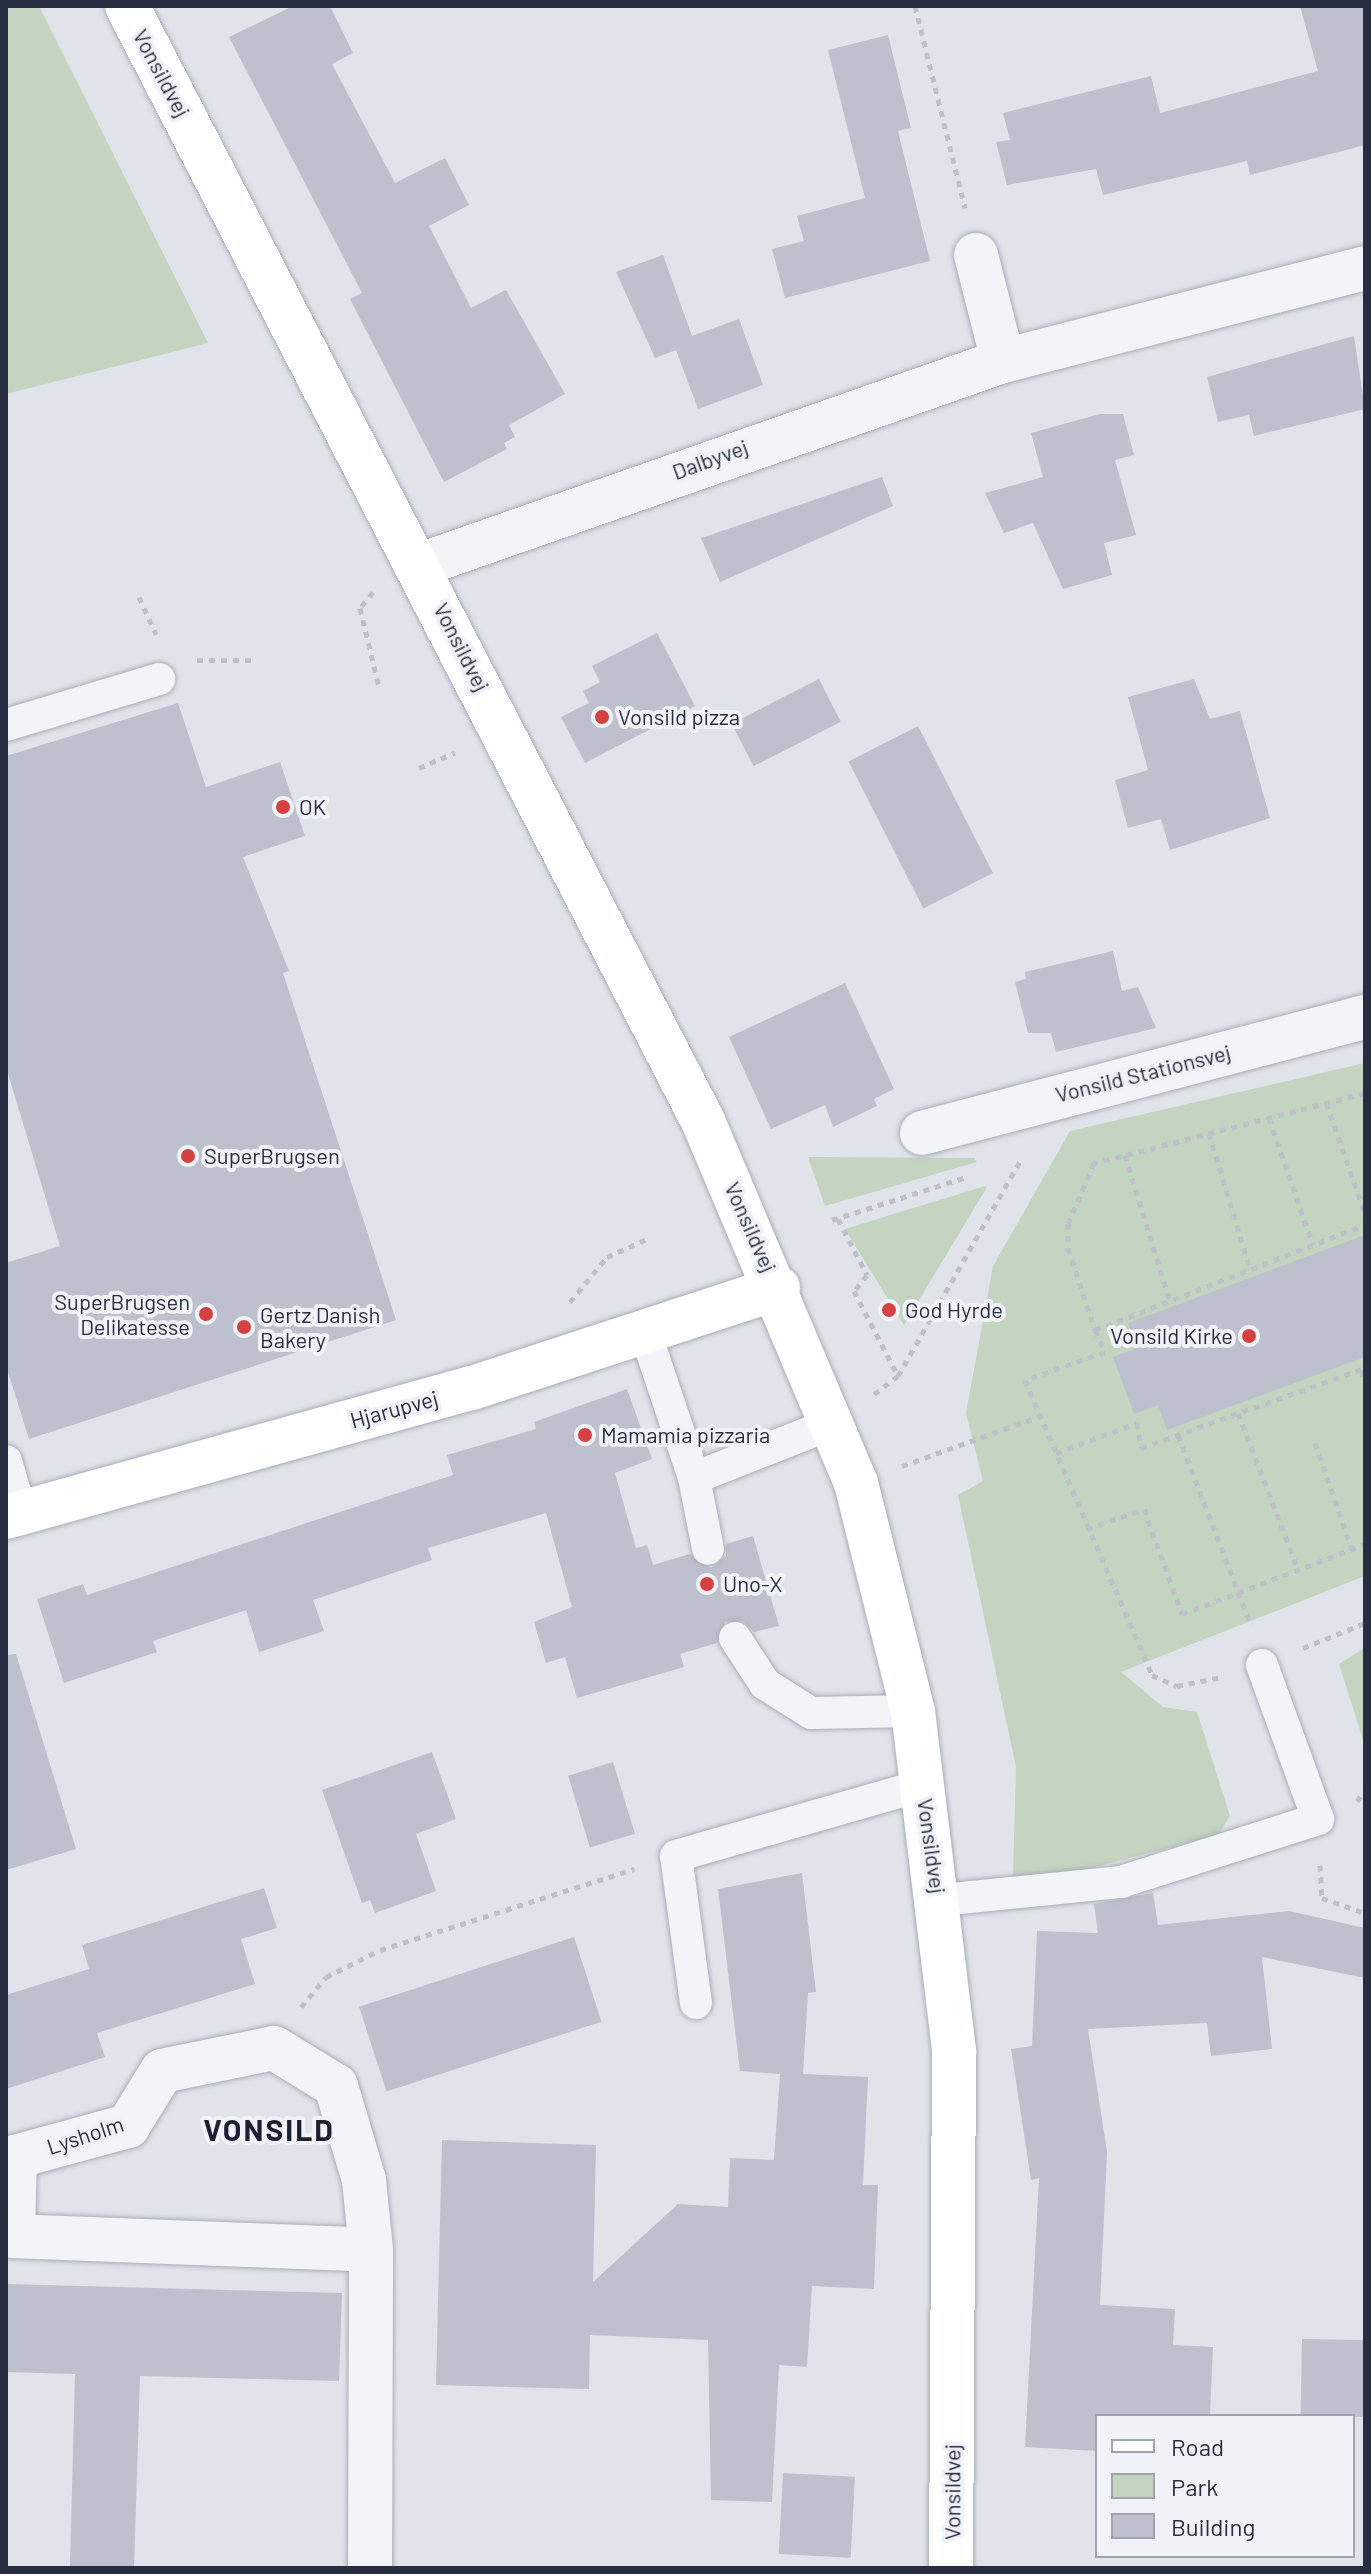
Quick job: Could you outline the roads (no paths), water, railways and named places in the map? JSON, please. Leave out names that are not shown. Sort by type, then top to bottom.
[{"type":"main road","name":"Vonsildvej","points":[[127,6],[420,565],[703,1121],[836,1422],[856,1483],[913,1711],[940,1900],[954,2052],[951,2568]]},
{"type":"main road","name":"Hjarupvej","points":[[14,1515],[570,1358],[646,1335],[778,1288]]},
{"type":"street","points":[[976,255],[1003,361]]},
{"type":"street","name":"Dalbyvej","points":[[420,565],[1003,361],[1365,268]]},
{"type":"street","name":"Vonsild Stationsvej","points":[[922,1133],[1041,1099],[1365,1017]]},
{"type":"street","name":"Lysholm","points":[[274,2048],[336,2086],[364,2180],[371,2250],[13,2236],[15,2157],[128,2126],[162,2071],[274,2048]]},
{"type":"street","points":[[370,2568],[371,2250]]},
{"type":"lane","points":[[6,725],[171,670]]},
{"type":"lane","points":[[646,1335],[694,1478],[708,1549]]},
{"type":"lane","points":[[694,1478],[836,1422]]},
{"type":"lane","points":[[6,1461],[14,1515]]},
{"type":"lane","points":[[735,1638],[765,1684],[811,1713],[913,1711]]},
{"type":"lane","points":[[940,1900],[1121,1882],[1318,1819],[1262,1665]]},
{"type":"lane","points":[[696,2003],[676,1856],[924,1785]]},
{"type":"place","name":"Vonsild pizza","points":[[602,717]]},
{"type":"place","name":"OK","points":[[283,807]]},
{"type":"place","name":"SuperBrugsen","points":[[188,1156]]},
{"type":"place","name":"God Hyrde","points":[[889,1310]]},
{"type":"place","name":"SuperBrugsen Delikatesse","points":[[206,1314]]},
{"type":"place","name":"Gertz Danish Bakery","points":[[244,1327]]},
{"type":"place","name":"Vonsild Kirke","points":[[1249,1336]]},
{"type":"place","name":"Mamamia pizzaria","points":[[585,1435]]},
{"type":"place","name":"Uno-X","points":[[707,1584]]},
{"type":"district","name":"VONSILD","points":[[269,2129]]}]
